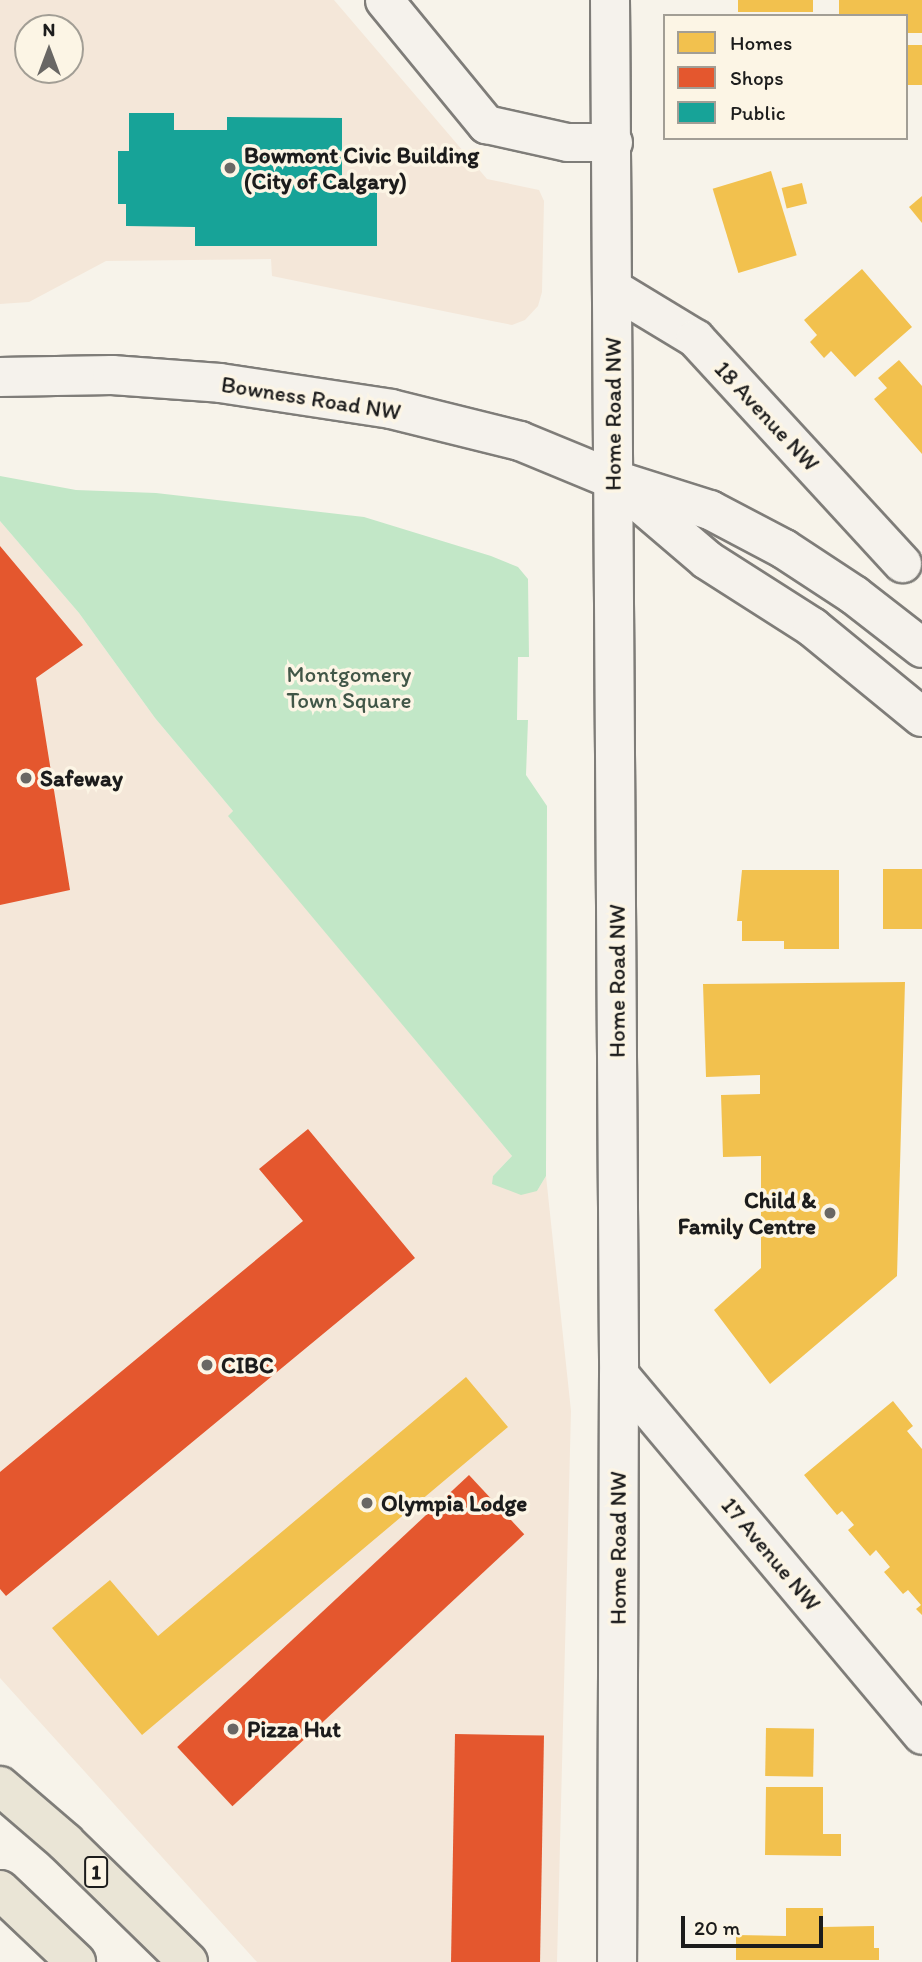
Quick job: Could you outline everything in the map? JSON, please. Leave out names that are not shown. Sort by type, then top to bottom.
[{"type":"highway","name":"1","points":[[0,1786],[188,1962]]},
{"type":"highway","points":[[0,1890],[76,1962]]},
{"type":"street","points":[[384,0],[486,124],[567,142],[613,142]]},
{"type":"street","name":"Home Road NW","points":[[611,0],[619,1374],[617,1962]]},
{"type":"street","name":"18 Avenue NW","points":[[614,289],[695,338],[902,563]]},
{"type":"street","name":"Bowness Road NW","points":[[0,377],[112,375],[220,383],[391,409],[520,441],[612,479],[710,510],[784,549],[854,595],[922,648]]},
{"type":"street","name":"Bowness Road NW","points":[[612,479],[707,560],[812,627],[922,717]]},
{"type":"street","name":"17 Avenue NW","points":[[619,1374],[922,1735]]},
{"type":"shaded area","points":[[0,0],[334,0],[487,179],[539,190],[544,201],[542,292],[538,306],[525,320],[512,325],[272,276],[271,259],[106,261],[29,302],[0,304]]},
{"type":"shaded area","points":[[0,521],[79,613],[155,718],[233,811],[229,816],[512,1156],[493,1176],[537,1191],[546,1176],[571,1411],[557,1962],[257,1962],[0,1678]]},
{"type":"green space","name":"Montgomery Town Square","points":[[0,476],[76,490],[156,493],[364,517],[491,556],[518,567],[528,579],[529,657],[518,657],[517,720],[528,720],[526,775],[547,806],[546,1176],[537,1191],[521,1195],[492,1184],[493,1176],[512,1156],[228,816],[233,811],[155,718],[79,613],[0,521]]},
{"type":"building: Homes","points":[[738,0],[813,0],[813,12],[738,12]]},
{"type":"building: Homes","points":[[839,0],[922,0],[922,33],[908,33],[908,14],[839,14]]},
{"type":"building: Homes","points":[[908,45],[922,45],[922,85],[908,85]]},
{"type":"building: Homes","points":[[771,171],[797,255],[738,273],[713,189]]},
{"type":"building: Homes","points":[[802,183],[807,203],[787,208],[782,188]]},
{"type":"building: Homes","points":[[922,196],[922,223],[909,207]]},
{"type":"building: Homes","points":[[862,269],[912,327],[855,377],[831,351],[824,358],[810,342],[817,335],[804,320]]},
{"type":"building: Homes","points":[[899,360],[922,386],[922,454],[874,399],[887,388],[878,378]]},
{"type":"building: Homes","points":[[883,869],[922,869],[922,929],[883,929]]},
{"type":"building: Homes","points":[[742,870],[839,870],[839,949],[784,949],[784,941],[742,941],[742,921],[737,921]]},
{"type":"building: Homes","name":"Child & Family Centre","points":[[905,982],[897,1276],[770,1384],[714,1310],[761,1268],[761,1156],[723,1157],[721,1095],[760,1094],[760,1075],[706,1077],[703,984]]},
{"type":"building: Homes","name":"Olympia Lodge","points":[[466,1377],[508,1427],[142,1735],[52,1628],[110,1580],[158,1636]]},
{"type":"building: Homes","points":[[893,1401],[913,1426],[907,1431],[922,1449],[922,1615],[916,1609],[921,1605],[908,1590],[903,1594],[884,1572],[890,1567],[876,1550],[870,1556],[848,1530],[854,1525],[842,1511],[837,1515],[804,1475]]},
{"type":"building: Homes","points":[[766,1728],[814,1729],[813,1777],[765,1776]]},
{"type":"building: Homes","points":[[766,1787],[823,1787],[823,1834],[841,1834],[841,1856],[765,1855]]},
{"type":"building: Homes","points":[[786,1908],[823,1908],[823,1927],[874,1926],[874,1948],[879,1948],[879,1960],[736,1960],[736,1935],[786,1936]]},
{"type":"building: Shops","name":"Safeway","points":[[0,546],[83,645],[36,678],[70,890],[0,905]]},
{"type":"building: Shops","name":"CIBC","points":[[308,1129],[415,1258],[6,1596],[0,1589],[0,1472],[303,1221],[259,1169]]},
{"type":"building: Shops","points":[[469,1475],[524,1534],[232,1806],[177,1747]]},
{"type":"building: Shops","points":[[455,1734],[544,1736],[540,1962],[451,1962]]},
{"type":"building: Public","name":"Bowmont Civic Building (City of Calgary)","points":[[129,113],[174,113],[174,130],[227,130],[227,117],[342,118],[342,184],[377,184],[377,246],[195,246],[195,227],[126,226],[126,204],[118,204],[118,151],[129,151]]},
{"type":"place","name":"Bowmont Civic Building (City of Calgary)","points":[[230,168]]},
{"type":"place","name":"Safeway","points":[[26,778]]},
{"type":"place","name":"Child & Family Centre","points":[[830,1213]]},
{"type":"place","name":"CIBC","points":[[207,1365]]},
{"type":"place","name":"Olympia Lodge","points":[[367,1503]]},
{"type":"place","name":"Pizza Hut","points":[[233,1729]]}]
